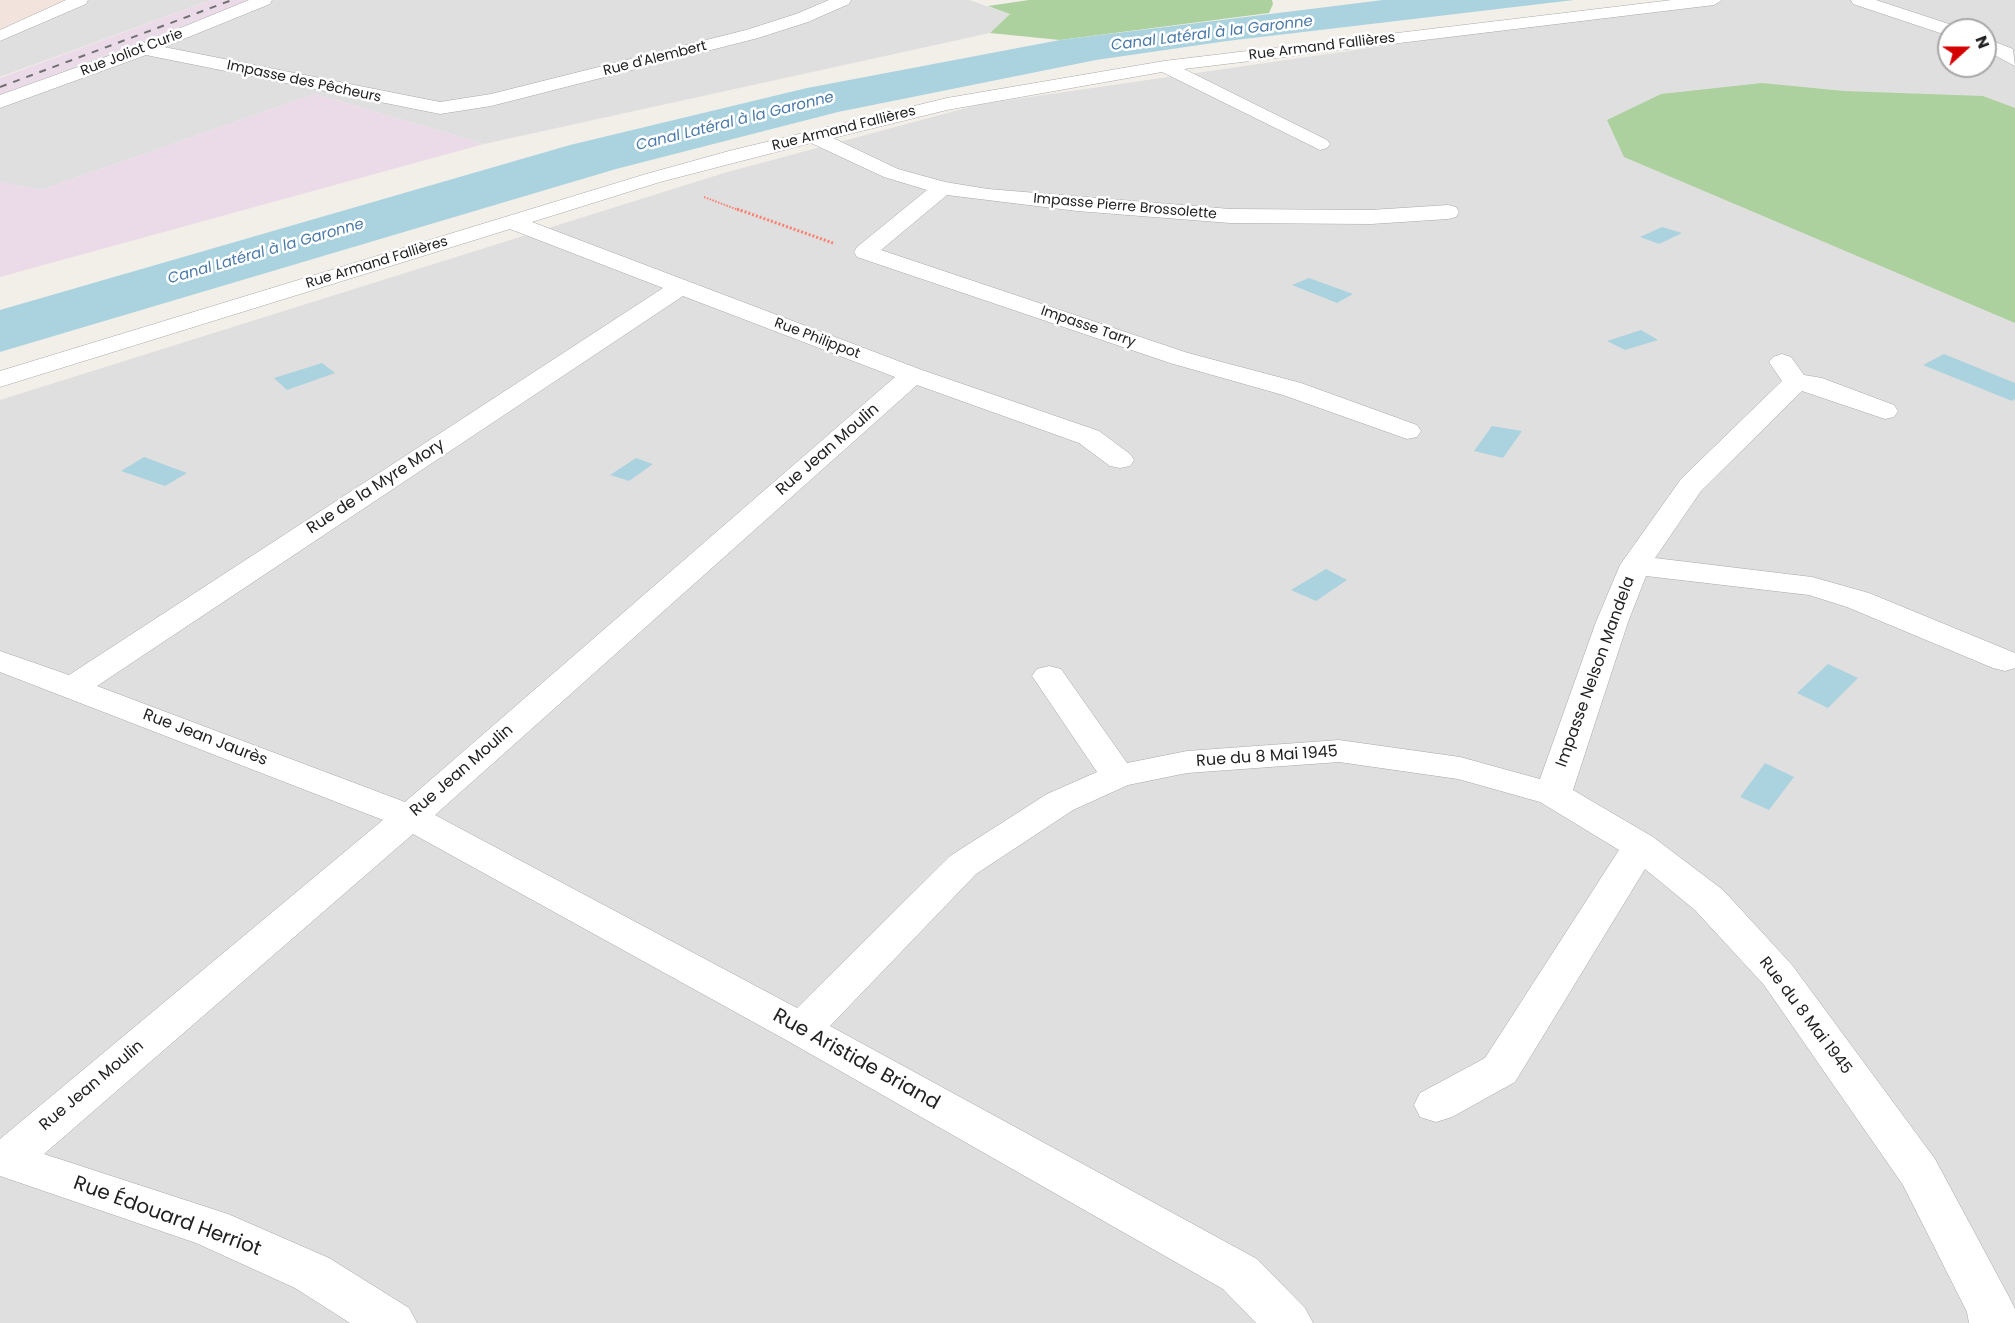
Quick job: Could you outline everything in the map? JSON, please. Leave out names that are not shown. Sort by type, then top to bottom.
[{"type":"street","points":[[0,36],[80,0]]},
{"type":"street","name":"Rue Joliot Curie","points":[[0,102],[145,49],[264,0]]},
{"type":"street","name":"Rue d'Alembert","points":[[464,106],[752,34],[802,18],[843,0]]},
{"type":"street","name":"Rue Armand Fallières","points":[[0,380],[653,178],[813,136],[986,96],[1164,66],[1714,0]]},
{"type":"street","points":[[1858,0],[1937,26]]},
{"type":"street","points":[[1997,48],[2007,53],[2014,62]]},
{"type":"street","name":"Impasse des Pêcheurs","points":[[145,49],[421,106],[440,108],[464,106]]},
{"type":"street","points":[[1164,66],[1320,144]]},
{"type":"street","name":"Impasse Pierre Brossolette","points":[[813,136],[891,173],[943,188],[1077,204],[1230,216],[1371,217],[1448,212]]},
{"type":"street","points":[[865,252],[943,188]]},
{"type":"street","name":"Rue Philippot","points":[[511,222],[913,375],[1089,437],[1120,460]]},
{"type":"street","name":"Impasse Tarry","points":[[865,252],[1179,358],[1292,389],[1407,431]]},
{"type":"street","name":"Rue de la Myre Mory","points":[[72,688],[680,287]]},
{"type":"street","name":"Impasse Nelson Mandela","points":[[1553,794],[1612,622],[1635,565],[1691,485],[1789,372],[1813,384],[1885,411]]},
{"type":"street","name":"Rue Jean Moulin","points":[[3,1159],[411,817],[913,375]]},
{"type":"street","points":[[1635,565],[1822,588],[1858,600],[2005,661]]},
{"type":"street","name":"Rue Jean Jaurès","points":[[0,661],[411,817]]},
{"type":"street","points":[[1049,676],[1118,776]]},
{"type":"street","name":"Rue du 8 Mai 1945","points":[[801,1029],[963,864],[1060,802],[1118,776],[1187,762],[1340,751],[1460,768],[1553,794],[1640,846],[1709,900],[1778,975],[1919,1172],[1991,1310],[1994,1323]]},
{"type":"street","name":"Rue Aristide Briand","points":[[411,817],[801,1029],[1240,1274],[1288,1323]]},
{"type":"street","points":[[1437,1105],[1500,1070],[1640,846]]},
{"type":"street","name":"Rue Édouard Herriot","points":[[3,1159],[211,1228],[312,1273],[392,1323]]},
{"type":"path","points":[[653,178],[803,234],[865,252]]},
{"type":"shaded area","points":[[0,0],[69,0],[0,29]]},
{"type":"shaded area","points":[[69,0],[211,0],[0,77],[0,29]]},
{"type":"shaded area","points":[[211,0],[252,0],[0,95],[0,78]]},
{"type":"shaded area","points":[[252,0],[969,0],[1010,14],[990,33],[484,144],[315,94],[41,190],[0,182],[0,95]]},
{"type":"shaded area","points":[[1724,0],[2015,0],[2015,1323],[0,1323],[0,400],[724,173],[981,104],[1508,28]]},
{"type":"shaded area","points":[[315,94],[484,144],[0,277],[0,182],[41,190]]},
{"type":"green space","points":[[1029,0],[1272,0],[1273,4],[1269,13],[1060,40],[990,33],[1010,14],[988,6]]},
{"type":"green space","points":[[1762,83],[1844,91],[1983,96],[2015,108],[2015,323],[1624,157],[1607,120],[1661,94]]},
{"type":"water","name":"Canal Latéral à la Garonne","points":[[1383,0],[1574,0],[1227,41],[1096,60],[838,112],[616,169],[0,352],[0,310],[570,145],[807,88],[1060,40]]},
{"type":"water","points":[[1662,227],[1682,233],[1659,244],[1640,237]]},
{"type":"water","points":[[1309,278],[1353,294],[1337,303],[1292,285]]},
{"type":"water","points":[[1641,330],[1658,340],[1625,350],[1607,341]]},
{"type":"water","points":[[1944,354],[2015,383],[2015,399],[2012,401],[1923,365]]},
{"type":"water","points":[[322,363],[335,373],[287,390],[274,378]]},
{"type":"water","points":[[1492,426],[1522,431],[1503,458],[1474,451]]},
{"type":"water","points":[[144,457],[187,473],[165,486],[121,471]]},
{"type":"water","points":[[636,458],[653,464],[629,481],[610,475]]},
{"type":"water","points":[[1326,569],[1347,580],[1316,601],[1291,590]]},
{"type":"water","points":[[1828,664],[1858,678],[1828,708],[1797,693]]},
{"type":"water","points":[[1765,763],[1794,777],[1769,810],[1740,797]]},
{"type":"railway","points":[[0,87],[232,0]]}]
